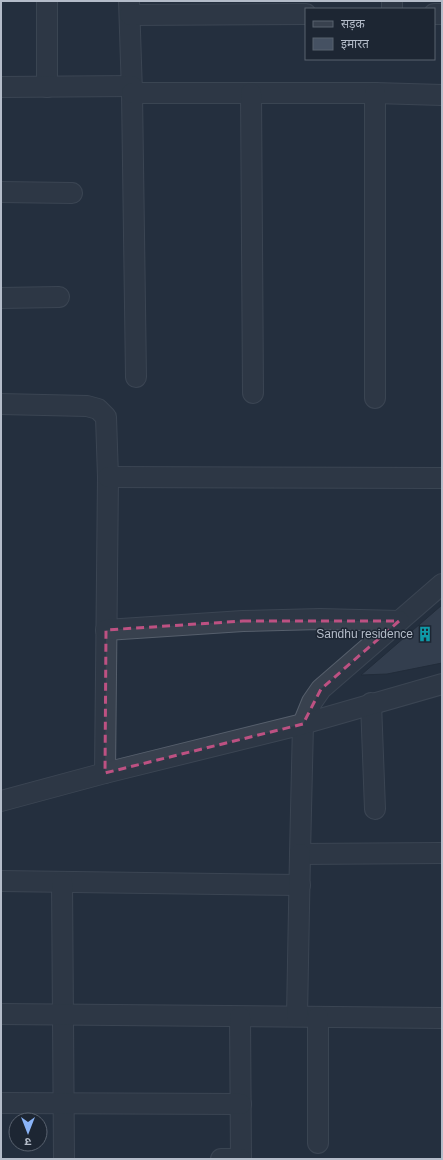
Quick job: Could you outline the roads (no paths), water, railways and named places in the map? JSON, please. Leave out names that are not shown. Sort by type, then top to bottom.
[{"type":"street","points":[[47,1],[47,87]]},
{"type":"street","points":[[136,377],[130,8],[305,14]]},
{"type":"street","points":[[1,87],[251,93],[375,93],[442,95]]},
{"type":"street","points":[[251,93],[253,393]]},
{"type":"street","points":[[375,93],[375,398]]},
{"type":"street","points":[[1,192],[72,193]]},
{"type":"street","points":[[1,298],[59,297]]},
{"type":"street","points":[[1,404],[87,406],[98,409],[106,416],[108,477],[105,773]]},
{"type":"street","points":[[108,477],[442,478]]},
{"type":"street","points":[[297,1016],[303,724],[312,702],[321,689],[442,584]]},
{"type":"street","points":[[106,630],[243,621],[320,619],[399,621]]},
{"type":"street","points":[[1,801],[105,773],[303,724],[371,703],[442,684]]},
{"type":"street","points":[[371,703],[375,809]]},
{"type":"street","points":[[300,854],[442,853]]},
{"type":"street","points":[[1,881],[300,885]]},
{"type":"street","points":[[62,882],[64,1159]]},
{"type":"street","points":[[1,1014],[442,1018]]},
{"type":"street","points":[[221,1159],[241,1159],[240,1017]]},
{"type":"street","points":[[318,1017],[318,1143]]},
{"type":"street","points":[[1,1103],[241,1104]]},
{"type":"place","name":"Sandhu residence","points":[[425,634]]}]
